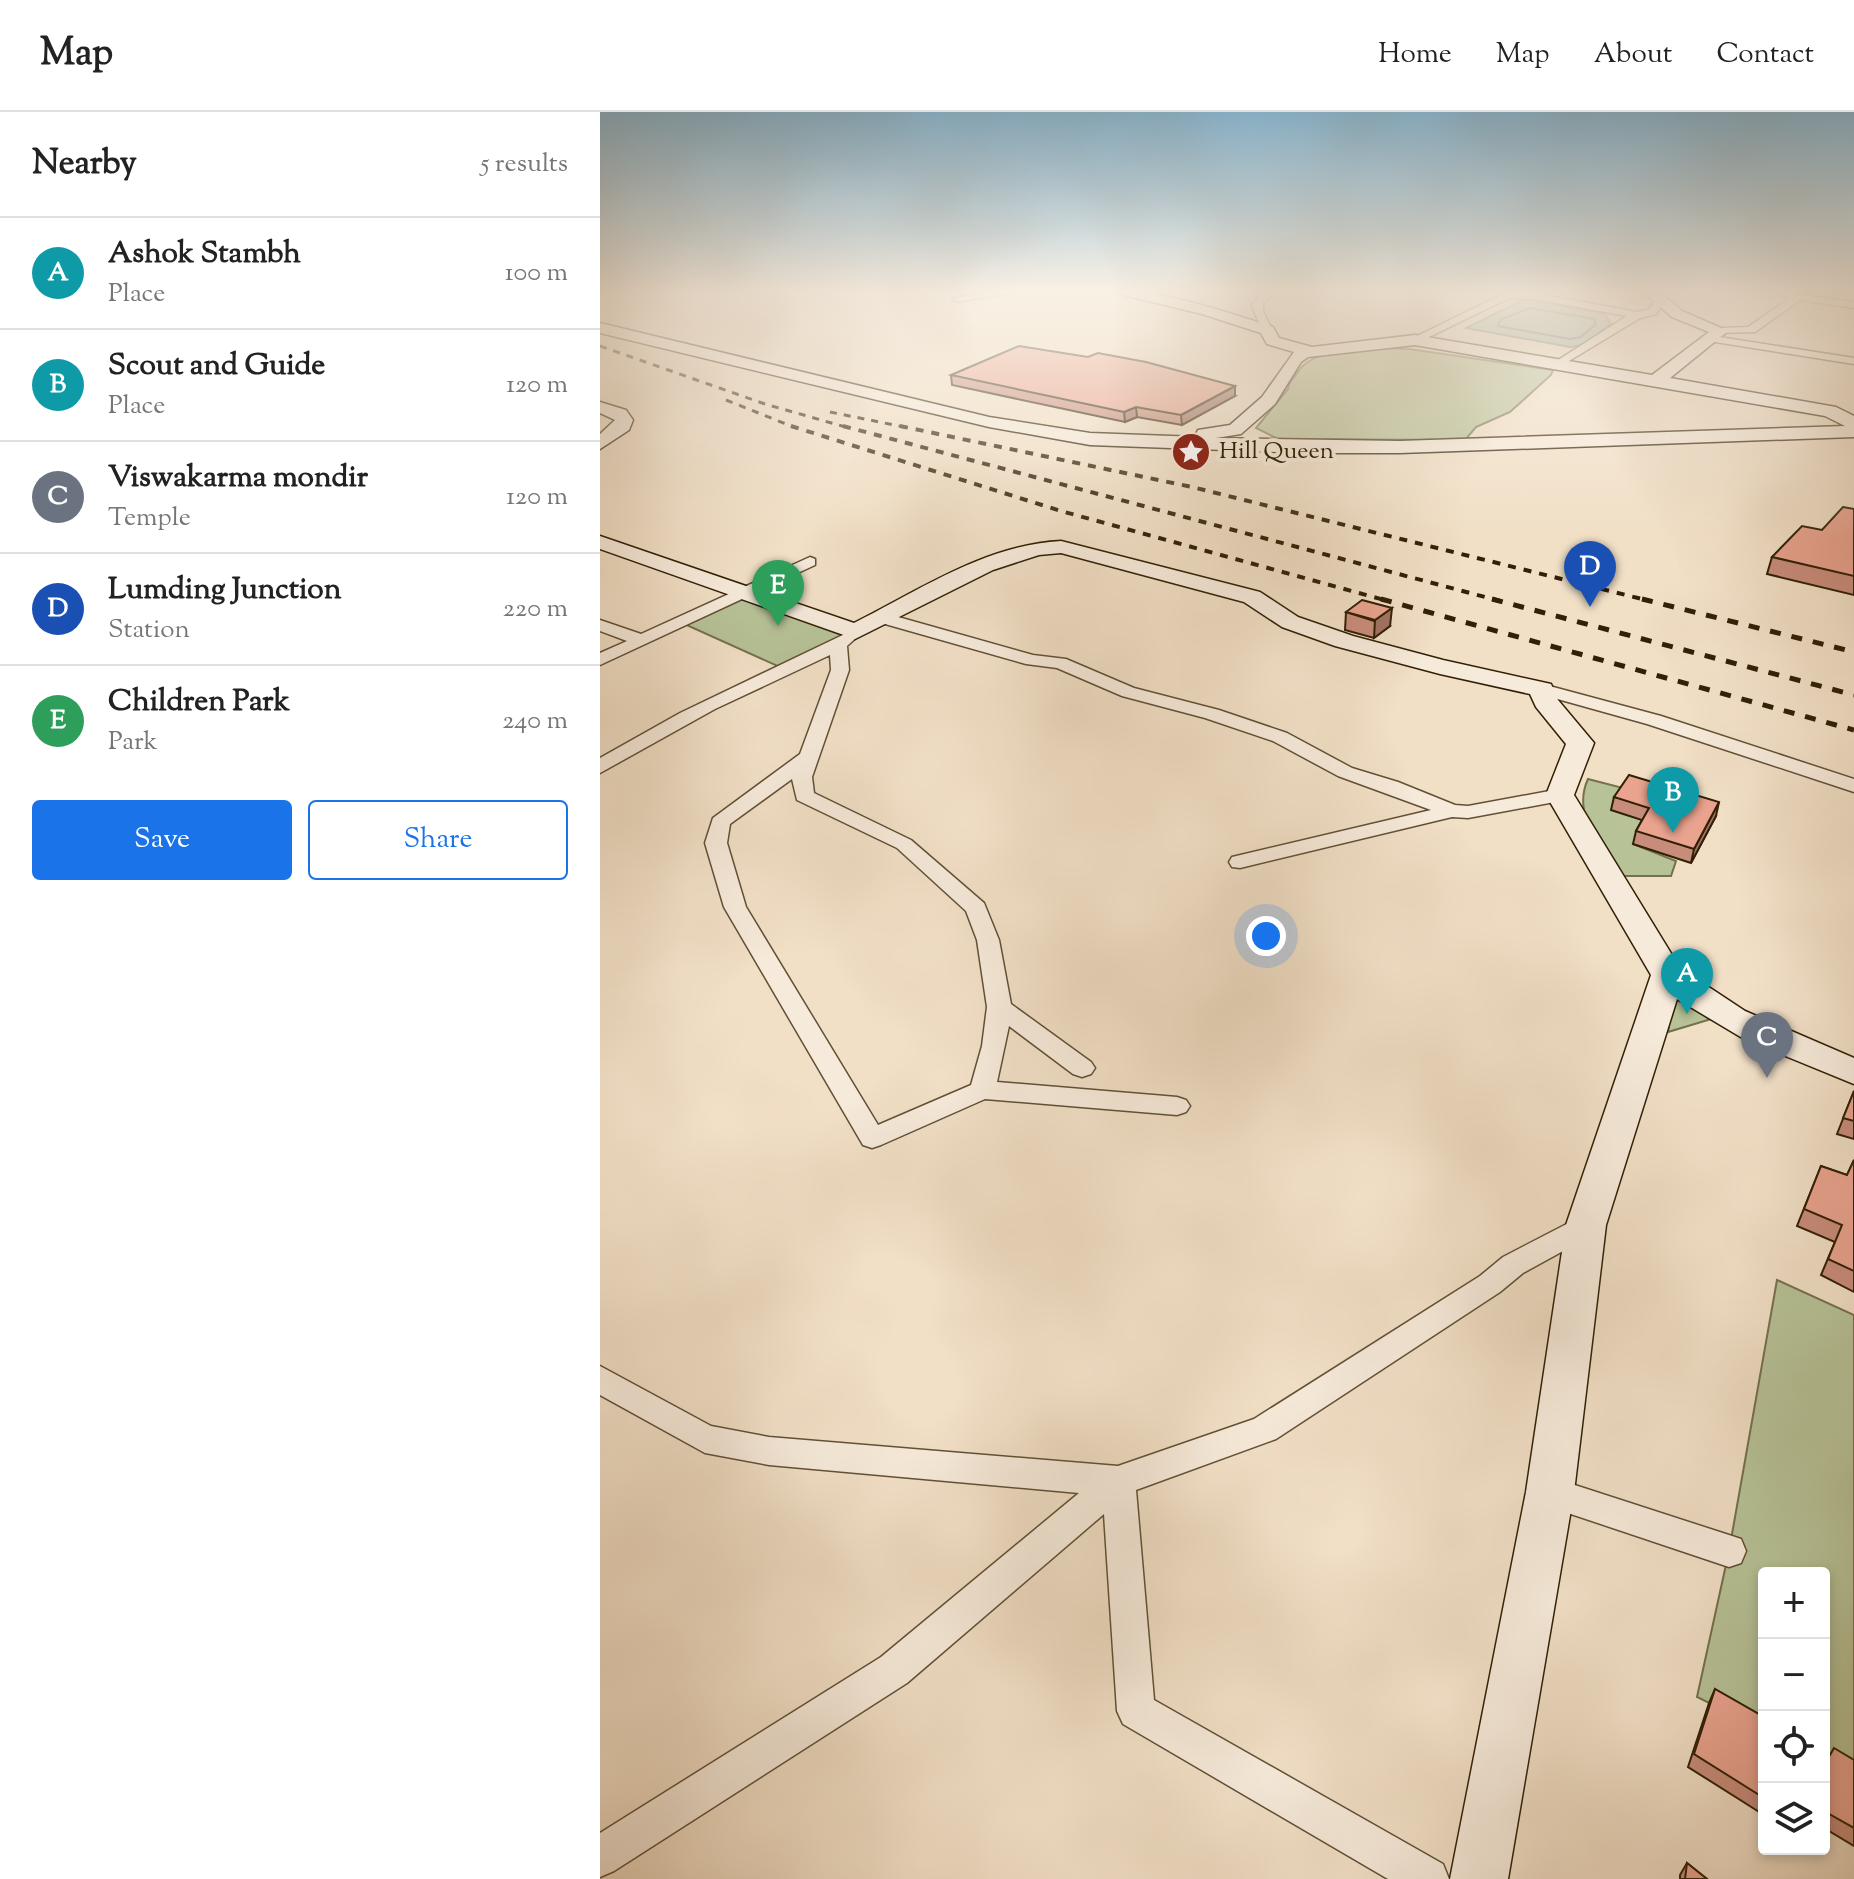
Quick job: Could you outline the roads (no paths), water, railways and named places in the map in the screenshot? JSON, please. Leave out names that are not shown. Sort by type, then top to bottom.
[{"type":"main road","points":[[784,372],[989,422],[1090,439],[1141,442],[1400,447],[1854,431]]},
{"type":"main road","points":[[1141,442],[1235,430],[1269,400],[1286,372]]},
{"type":"main road","points":[[1611,372],[1830,411],[1854,423]]},
{"type":"main road","points":[[1657,380],[1667,372]]},
{"type":"main road","points":[[600,407],[620,414],[624,420],[623,426],[600,443]]},
{"type":"main road","points":[[600,542],[742,593],[801,609],[859,632],[959,577],[1038,547],[1061,547],[1252,597],[1290,622],[1344,641],[1440,667],[1542,689],[1545,702],[1580,743],[1560,795],[1668,975],[1688,993],[1735,1023],[1854,1072]]},
{"type":"main road","points":[[1479,1879],[1550,1492],[1586,1225],[1668,975]]},
{"type":"street","points":[[600,660],[810,562]]},
{"type":"street","points":[[600,625],[643,641]]},
{"type":"street","points":[[859,632],[840,670],[808,758],[802,777],[804,796],[904,844],[976,908],[988,940],[999,1007],[994,1046],[982,1090]]},
{"type":"street","points":[[600,767],[627,749],[766,676],[859,632],[1060,663],[1128,692],[1280,737],[1345,772],[1391,786],[1452,811]]},
{"type":"street","points":[[1542,689],[1654,720],[1854,786]]},
{"type":"street","points":[[808,758],[720,822],[716,843],[735,907],[872,1138],[982,1090],[1177,1106]]},
{"type":"street","points":[[1240,862],[1452,811],[1468,812],[1560,795]]},
{"type":"street","points":[[999,1007],[1082,1068]]},
{"type":"street","points":[[600,1857],[894,1670],[1118,1481],[1265,1429],[1490,1284],[1513,1265],[1586,1225]]},
{"type":"street","points":[[600,1379],[705,1439],[769,1451],[1118,1481]]},
{"type":"street","points":[[1118,1481],[1136,1711],[1428,1879]]},
{"type":"street","points":[[1550,1492],[1729,1551]]},
{"type":"railway","points":[[675,372],[765,404],[849,428]]},
{"type":"railway","points":[[726,400],[791,426]]},
{"type":"railway","points":[[830,412],[909,428]]},
{"type":"railway","points":[[791,426],[1061,511],[1388,601]]},
{"type":"railway","points":[[791,426],[796,428]]},
{"type":"railway","points":[[843,426],[1500,601]]},
{"type":"railway","points":[[900,426],[1192,487],[1650,601]]},
{"type":"railway","points":[[1381,599],[1854,730]]},
{"type":"railway","points":[[1492,599],[1854,695]]},
{"type":"railway","points":[[1642,599],[1650,601]]},
{"type":"railway","points":[[1650,601],[1854,652]]},
{"type":"place","name":"Hill Queen","points":[[1191,452]]},
{"type":"place","name":"Lumding Junction","points":[[1590,607]]},
{"type":"place","name":"Children Park","points":[[778,626]]},
{"type":"place","name":"Scout and Guide","points":[[1673,833]]},
{"type":"place","name":"Ashok Stambh","points":[[1687,1014]]},
{"type":"place","name":"Viswakarma mondir","points":[[1767,1078]]}]
